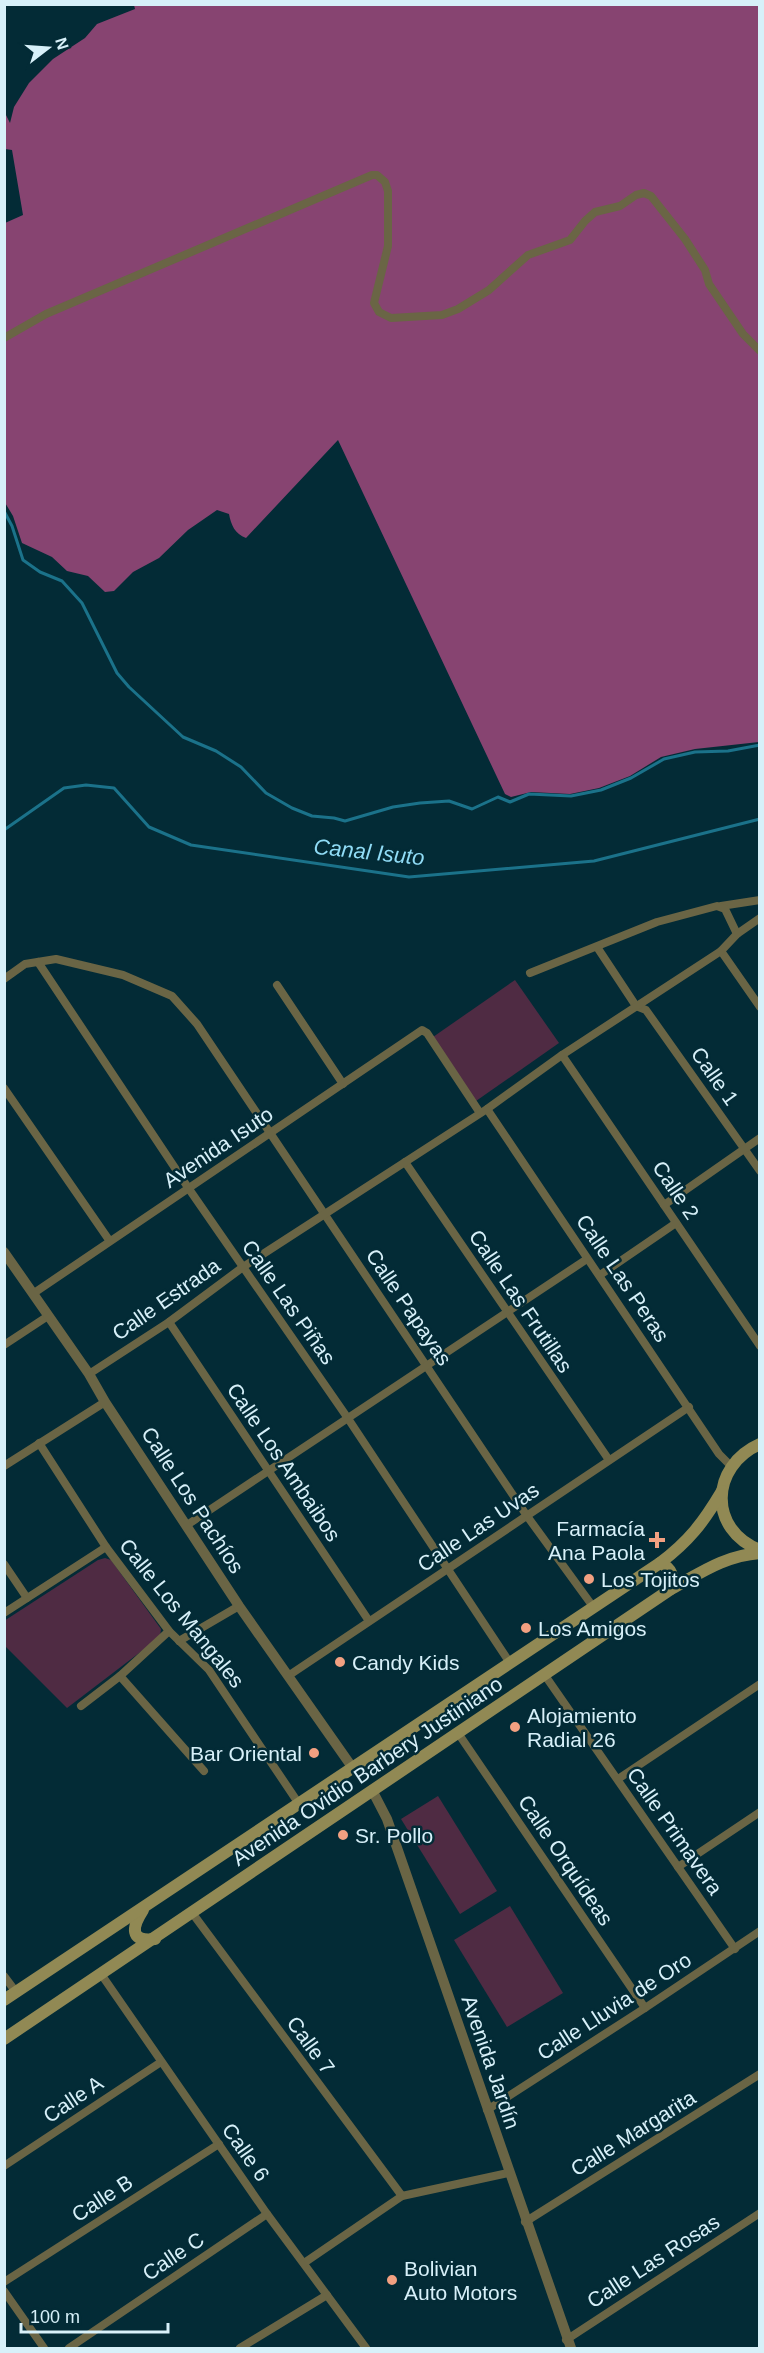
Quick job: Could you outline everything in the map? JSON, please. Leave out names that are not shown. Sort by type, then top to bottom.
[{"type":"main road","points":[[731,1466],[740,1456],[759,1444]]},
{"type":"main road","name":"Avenida Ovidio Barbery Justiniano","points":[[4,2000],[660,1563],[679,1548],[702,1524],[722,1491],[731,1466]]},
{"type":"main road","points":[[722,1491],[722,1508],[727,1523],[738,1538],[759,1552]]},
{"type":"main road","name":"Avenida Ovidio Barbery Justiniano","points":[[4,2039],[126,1956],[193,1914],[372,1790],[671,1589],[728,1558],[739,1554],[759,1552]]},
{"type":"main road","points":[[660,1563],[667,1566],[671,1572],[671,1589]]},
{"type":"main road","points":[[145,1907],[134,1925],[134,1932],[138,1938],[155,1939]]},
{"type":"main road","points":[[112,1929],[121,1928],[129,1935],[126,1956]]},
{"type":"street","points":[[4,338],[46,314],[372,175],[386,182],[388,191],[388,246],[374,303],[380,312],[391,318],[442,315],[458,309],[489,290],[528,255],[570,240],[595,212],[620,206],[636,195],[644,193],[651,196],[685,239],[705,270],[709,284],[743,334],[759,351]]},
{"type":"street","points":[[530,973],[657,922],[721,906],[759,900]]},
{"type":"street","points":[[721,906],[725,909],[737,934]]},
{"type":"street","points":[[484,1111],[562,1055],[721,951],[737,934],[759,918]]},
{"type":"street","name":"Calle 1","points":[[597,947],[636,1006],[646,1011],[759,1171]]},
{"type":"street","points":[[721,951],[759,1007]]},
{"type":"street","name":"Calle Papayas","points":[[38,962],[56,959],[123,975],[172,996],[197,1024],[527,1516],[594,1608]]},
{"type":"street","points":[[4,979],[25,964],[38,962]]},
{"type":"street","name":"Calle Las Piñas","points":[[38,962],[510,1663]]},
{"type":"street","points":[[277,985],[343,1084]]},
{"type":"street","name":"Avenida Isuto","points":[[34,1293],[422,1030]]},
{"type":"street","name":"Calle Las Peras","points":[[422,1030],[427,1033],[484,1111],[600,1275],[719,1454],[731,1466]]},
{"type":"street","name":"Calle 2","points":[[562,1055],[759,1346]]},
{"type":"street","points":[[4,1088],[109,1240]]},
{"type":"street","name":"Calle Estrada","points":[[89,1374],[169,1322],[243,1267],[484,1111]]},
{"type":"street","points":[[664,1205],[759,1138]]},
{"type":"street","name":"Calle Las Frutillas","points":[[405,1162],[609,1460]]},
{"type":"street","points":[[600,1275],[676,1223]]},
{"type":"street","name":"Calle Los Pachíos","points":[[4,1252],[89,1374],[239,1606],[352,1767]]},
{"type":"street","points":[[187,1525],[346,1417],[587,1259]]},
{"type":"street","points":[[4,1345],[48,1316]]},
{"type":"street","name":"Calle Los Ambaibos","points":[[169,1322],[369,1621]]},
{"type":"street","points":[[4,1466],[105,1402]]},
{"type":"street","name":"Calle Las Uvas","points":[[288,1676],[689,1407]]},
{"type":"street","name":"Calle Los Mangales","points":[[39,1443],[106,1547],[169,1631],[209,1670],[299,1804]]},
{"type":"street","points":[[4,1613],[106,1547]]},
{"type":"street","points":[[4,1564],[27,1598]]},
{"type":"street","points":[[179,1641],[239,1606]]},
{"type":"street","points":[[81,1706],[120,1676],[169,1631]]},
{"type":"street","name":"Calle Primavera","points":[[544,1674],[735,1948]]},
{"type":"street","points":[[120,1676],[204,1771]]},
{"type":"street","points":[[618,1779],[759,1684]]},
{"type":"street","name":"Calle Orquídeas","points":[[458,1733],[645,2008]]},
{"type":"street","name":"Avenida Jardín","points":[[372,1790],[387,1819],[569,2344]]},
{"type":"street","points":[[678,1867],[759,1812]]},
{"type":"street","name":"Calle 7","points":[[193,1914],[402,2196]]},
{"type":"street","name":"Calle Lluvia de Oro","points":[[487,2110],[759,1931]]},
{"type":"street","name":"Calle 6","points":[[101,1974],[267,2214],[366,2349]]},
{"type":"street","points":[[4,1976],[16,1992]]},
{"type":"street","name":"Calle A","points":[[4,2166],[160,2062]]},
{"type":"street","name":"Calle Margarita","points":[[525,2222],[759,2074]]},
{"type":"street","name":"Calle B","points":[[4,2282],[219,2144]]},
{"type":"street","points":[[304,2263],[402,2196],[508,2173]]},
{"type":"street","name":"Calle Las Rosas","points":[[569,2344],[759,2213]]},
{"type":"street","name":"Calle C","points":[[69,2349],[267,2214]]},
{"type":"street","points":[[4,2291],[44,2349]]},
{"type":"street","points":[[240,2349],[327,2295]]},
{"type":"shaded area","points":[[134,5],[759,5],[759,742],[695,749],[661,757],[630,776],[599,788],[570,794],[531,792],[511,797],[505,794],[338,440],[246,538],[234,529],[229,514],[217,510],[188,530],[159,558],[133,572],[114,591],[105,592],[88,576],[67,571],[52,557],[22,543],[13,516],[4,501],[5,223],[23,215],[12,150],[5,149],[4,111],[10,123],[14,107],[29,83],[53,59],[85,38],[97,24],[135,9]]},
{"type":"shaded area","points":[[515,980],[559,1043],[476,1101],[433,1037]]},
{"type":"shaded area","points":[[105,1558],[111,1560],[161,1629],[160,1637],[67,1708],[5,1646],[4,1621],[98,1560]]},
{"type":"shaded area","points":[[438,1796],[497,1891],[460,1914],[401,1819]]},
{"type":"shaded area","points":[[510,1906],[563,1993],[507,2027],[454,1940]]},
{"type":"waterway","points":[[4,511],[12,526],[23,560],[40,572],[62,581],[82,603],[117,673],[129,687],[183,737],[216,751],[241,767],[266,793],[312,816],[345,821],[393,807],[420,803],[449,801],[472,809],[498,797],[510,802],[529,794],[571,796],[601,790],[631,778],[664,759],[695,752],[728,751],[760,745]]},
{"type":"waterway","name":"Canal Isuto","points":[[4,830],[64,788],[86,785],[114,788],[149,827],[191,845],[409,877],[594,861],[760,819]]},
{"type":"place","name":"Farmacía Ana Paola","points":[[657,1540]]},
{"type":"place","name":"Los Tojitos","points":[[589,1579]]},
{"type":"place","name":"Los Amigos","points":[[526,1628]]},
{"type":"place","name":"Candy Kids","points":[[340,1662]]},
{"type":"place","name":"Alojamiento Radial 26","points":[[515,1727]]},
{"type":"place","name":"Bar Oriental","points":[[314,1753]]},
{"type":"place","name":"Sr. Pollo","points":[[343,1835]]},
{"type":"place","name":"Bolivian Auto Motors","points":[[392,2280]]}]
